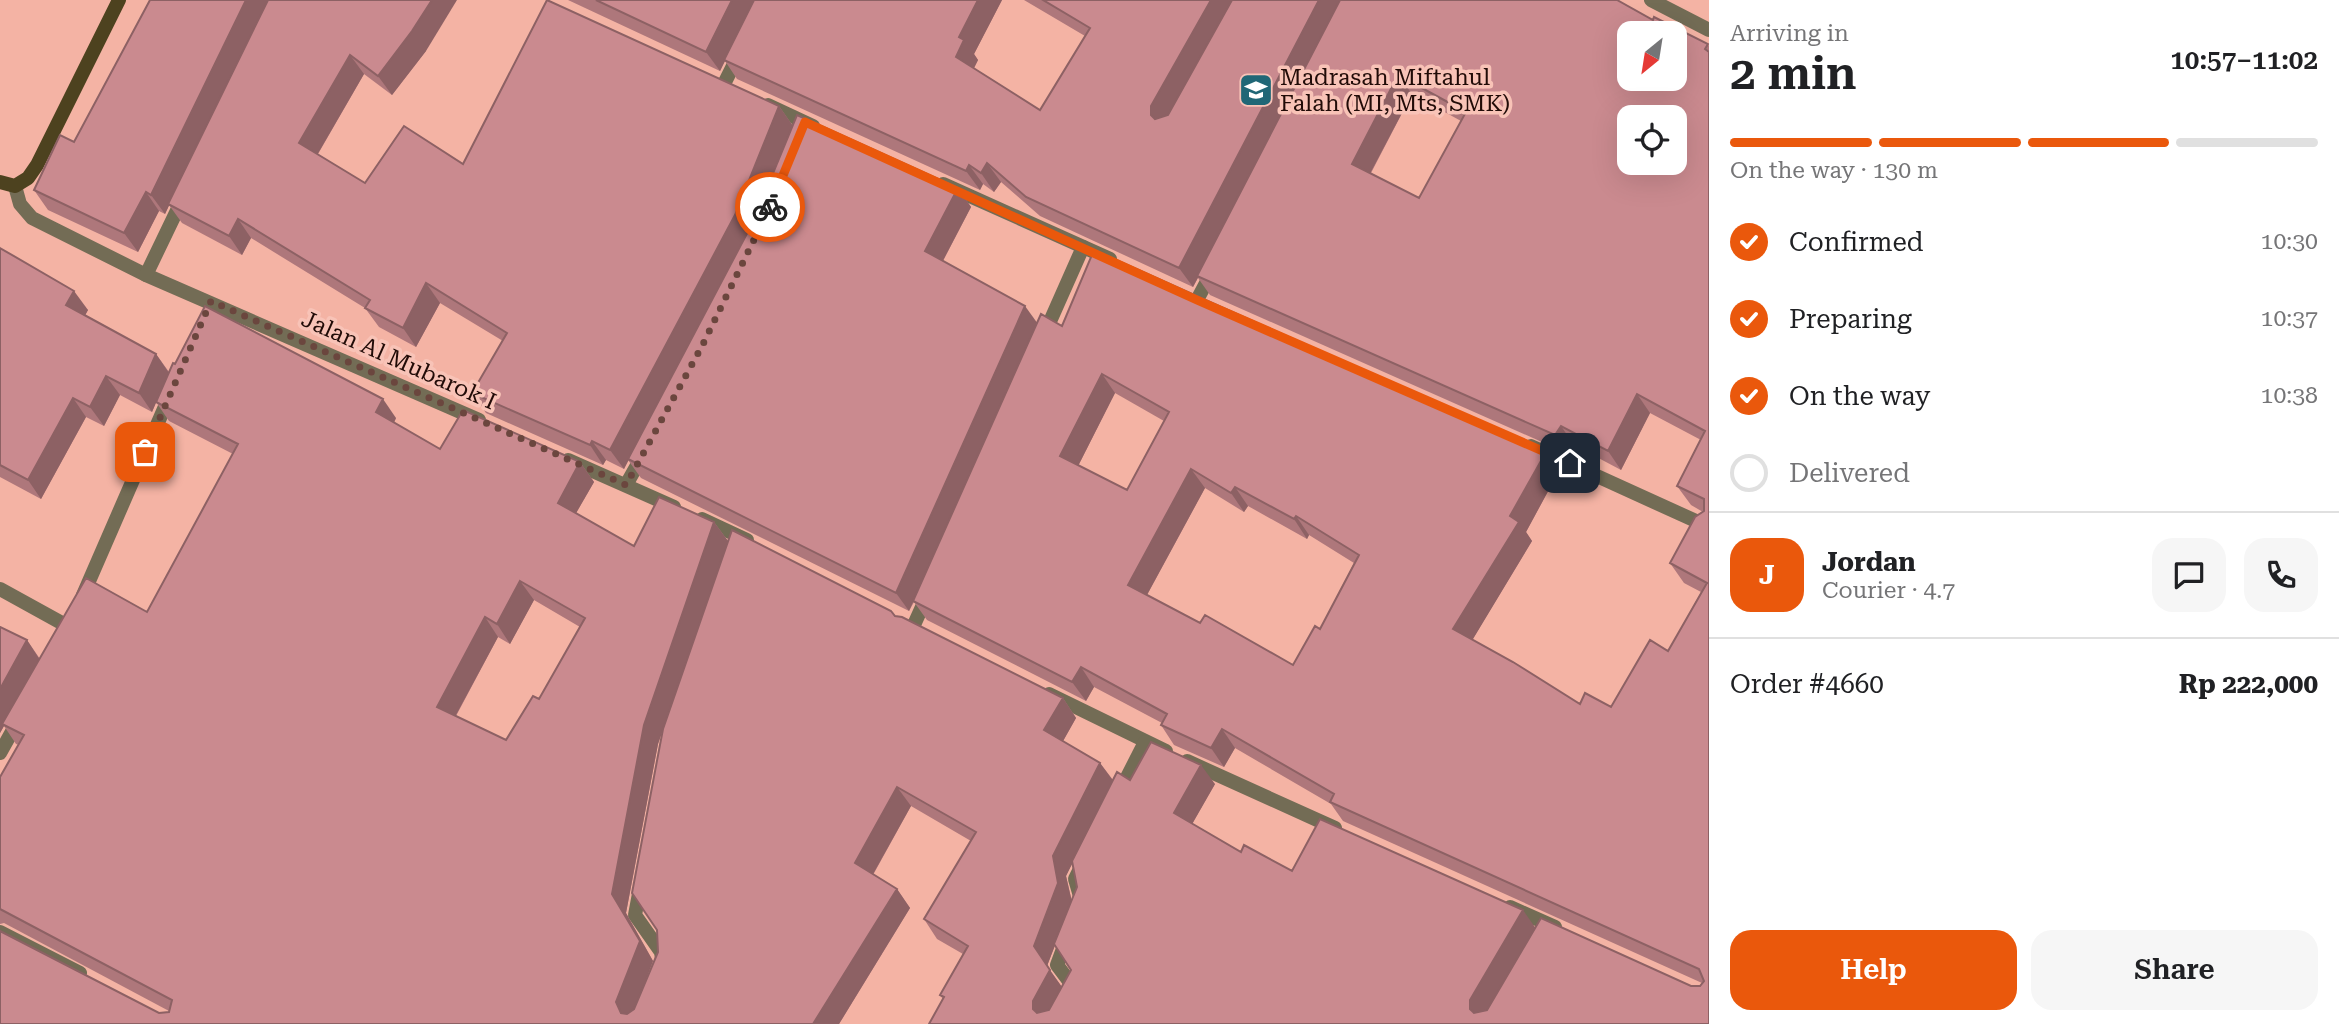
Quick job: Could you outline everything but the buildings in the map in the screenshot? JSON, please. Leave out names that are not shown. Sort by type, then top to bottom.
[{"type":"street","points":[[7,184],[27,178],[37,165],[119,0]]},
{"type":"street","points":[[1651,0],[1709,30]]},
{"type":"street","points":[[724,84],[748,36]]},
{"type":"street","points":[[759,101],[802,129],[830,133]]},
{"type":"street","points":[[931,179],[1129,268]]},
{"type":"street","name":"Jalan Al Mubarok I","points":[[7,184],[32,218],[208,307],[487,424]]},
{"type":"street","points":[[146,275],[188,188]]},
{"type":"street","points":[[1038,348],[1083,247]]},
{"type":"street","points":[[1198,300],[1222,252]]},
{"type":"street","points":[[0,589],[66,633],[178,376]]},
{"type":"street","points":[[1517,440],[1709,527]]},
{"type":"street","points":[[626,485],[650,442]]},
{"type":"street","points":[[550,452],[626,485],[738,543],[765,549]]},
{"type":"street","points":[[913,626],[936,576]]},
{"type":"street","points":[[1035,687],[1145,742],[1348,834]]},
{"type":"street","points":[[0,753],[25,707]]},
{"type":"street","points":[[1110,811],[1145,742]]},
{"type":"street","points":[[1055,1024],[1075,989],[1057,965],[1082,903],[1074,880],[1092,845]]},
{"type":"street","points":[[644,869],[635,915],[661,952],[663,970],[658,981]]},
{"type":"street","points":[[1500,902],[1553,931]]},
{"type":"street","points":[[0,932],[94,981]]},
{"type":"way so far","points":[[145,452],[211,301],[626,485],[681,387],[757,239],[770,207]]},
{"type":"place","name":"Madrasah Miftahul Falah (MI, Mts, SMK)","points":[[1256,90]]},
{"type":"route","points":[[770,207],[805,122],[1197,300],[1570,463]]}]
